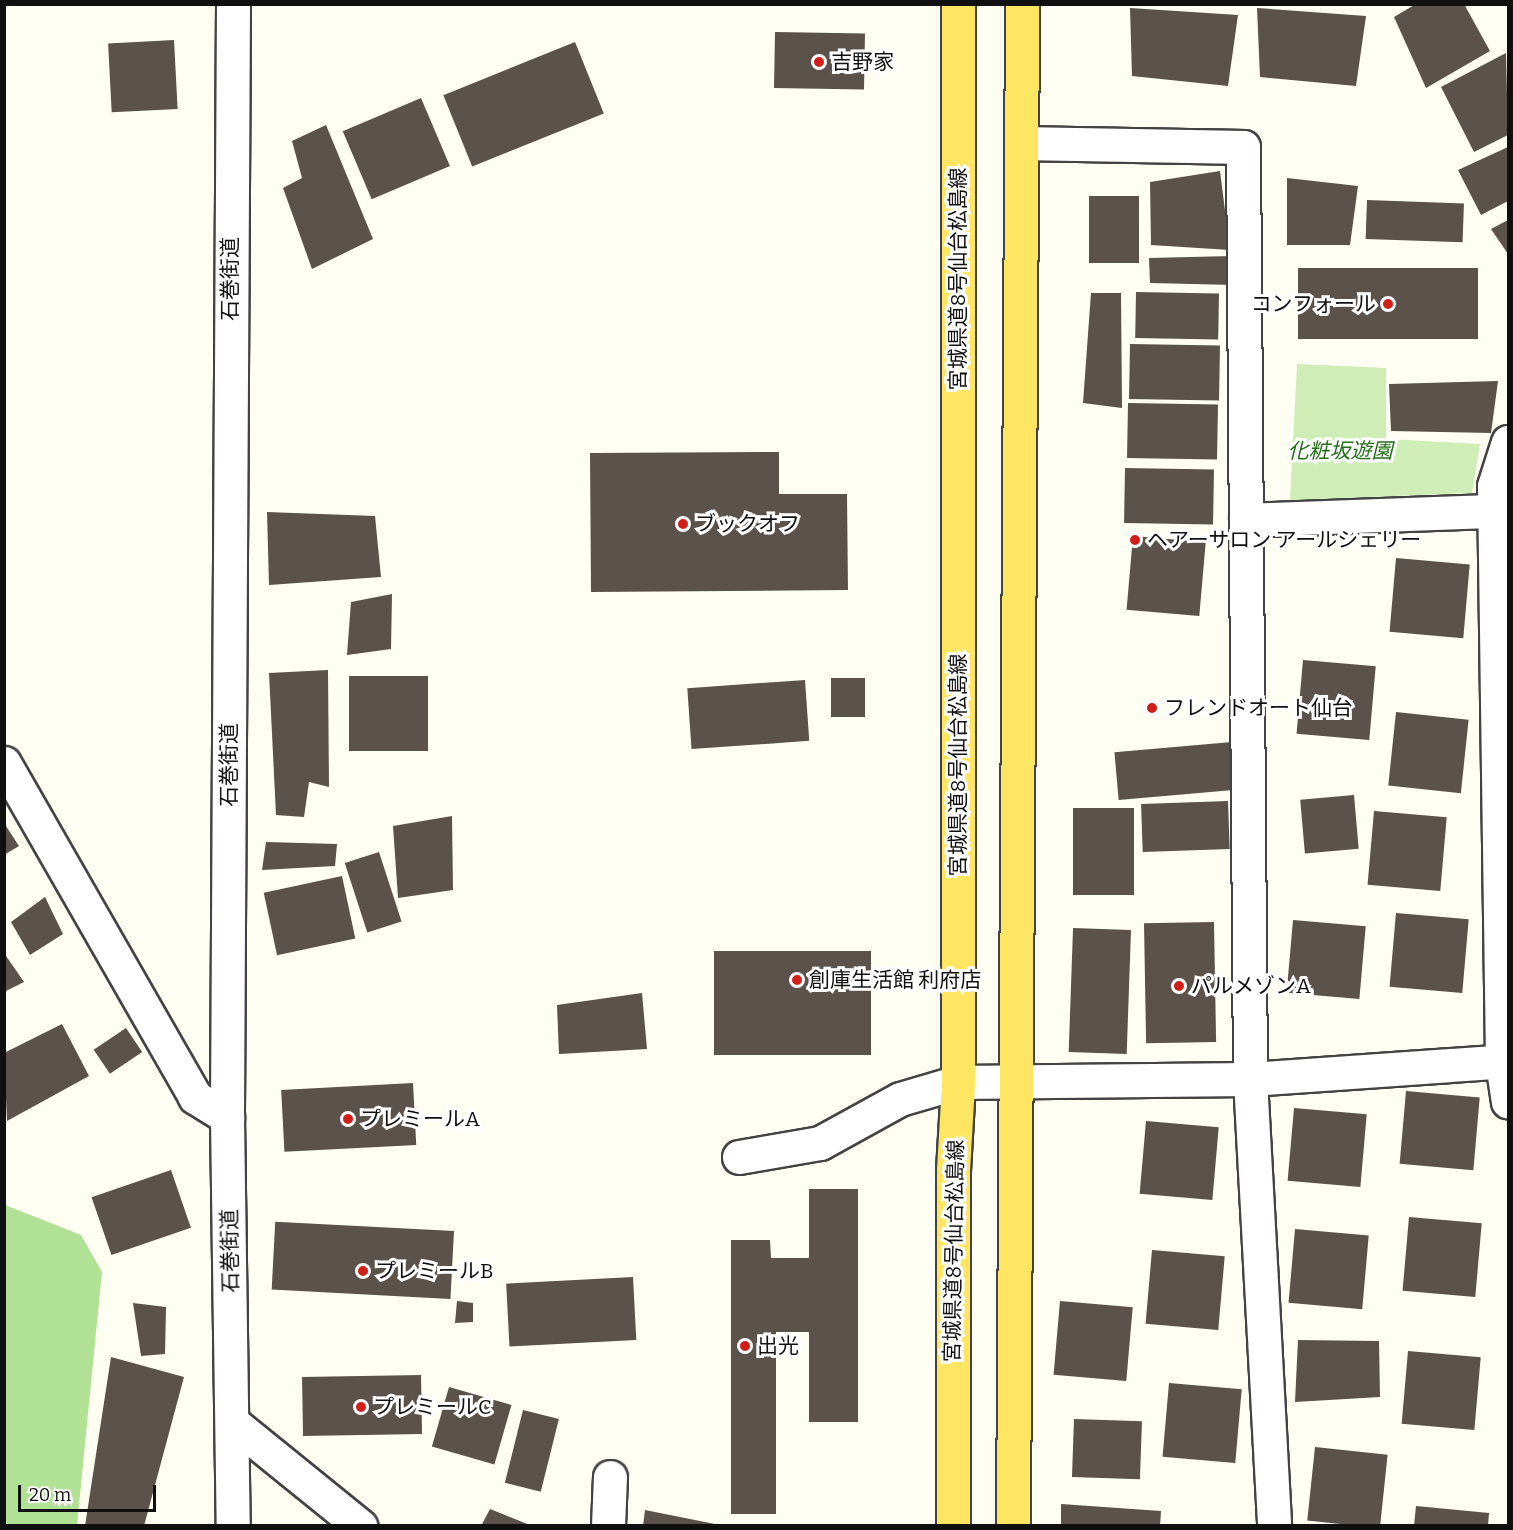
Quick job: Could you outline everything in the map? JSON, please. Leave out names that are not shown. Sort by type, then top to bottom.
[{"type":"main road","name":"宮城県道8号仙台松島線","points":[[953,1526],[953,1170],[958,1082],[958,4]]},
{"type":"main road","points":[[1013,1526],[1013,1080],[1022,4]]},
{"type":"street","name":"石巻街道","points":[[233,4],[227,1117],[233,1526]]},
{"type":"street","points":[[1022,143],[1243,147],[1250,1079],[1274,1526]]},
{"type":"street","points":[[1509,442],[1494,486],[1505,1061],[1509,1102]]},
{"type":"street","points":[[1246,520],[1494,511]]},
{"type":"street","points":[[4,763],[195,1097],[227,1117]]},
{"type":"street","points":[[739,1158],[820,1143],[900,1099],[958,1082],[1250,1079],[1505,1061]]},
{"type":"street","points":[[233,1423],[360,1526]]},
{"type":"street","points":[[608,1526],[610,1477]]},
{"type":"green space","name":"化粧坂遊園","points":[[1297,364],[1386,368],[1386,439],[1480,444],[1472,493],[1290,500]]},
{"type":"green space","points":[[5,1205],[81,1235],[102,1272],[77,1525],[5,1525]]},
{"type":"building","points":[[1416,4],[1464,4],[1490,51],[1426,88],[1394,17]]},
{"type":"building","points":[[1130,8],[1238,15],[1228,86],[1132,76]]},
{"type":"building","points":[[1257,8],[1366,16],[1356,86],[1260,77]]},
{"type":"building","points":[[775,32],[865,34],[864,90],[774,88]]},
{"type":"building","points":[[174,40],[178,109],[112,112],[108,43]]},
{"type":"building","points":[[575,42],[604,113],[472,167],[443,95]]},
{"type":"building","points":[[1506,53],[1508,135],[1474,152],[1441,87]]},
{"type":"building","points":[[421,98],[450,166],[372,199],[343,131]]},
{"type":"building","points":[[326,125],[373,239],[312,269],[283,188],[302,178],[292,141]]},
{"type":"building","points":[[1508,147],[1508,201],[1481,215],[1458,170]]},
{"type":"building","points":[[1220,171],[1230,250],[1151,245],[1150,182]]},
{"type":"building","points":[[1287,178],[1358,186],[1350,245],[1287,245]]},
{"type":"building","points":[[1089,196],[1139,196],[1139,263],[1089,263]]},
{"type":"building","points":[[1367,200],[1464,203],[1463,242],[1366,239]]},
{"type":"building","points":[[1508,220],[1508,254],[1491,229]]},
{"type":"building","points":[[1232,256],[1234,285],[1150,283],[1149,258]]},
{"type":"building","name":"コンフォール","points":[[1298,268],[1478,268],[1478,339],[1298,339]]},
{"type":"building","points":[[1136,292],[1219,293],[1218,339],[1135,338]]},
{"type":"building","points":[[1091,293],[1121,293],[1122,408],[1083,403]]},
{"type":"building","points":[[1130,344],[1220,346],[1219,401],[1129,399]]},
{"type":"building","points":[[1498,381],[1491,433],[1391,431],[1389,384]]},
{"type":"building","points":[[1128,403],[1218,405],[1217,460],[1127,458]]},
{"type":"building","points":[[779,452],[779,494],[847,494],[848,590],[591,592],[590,453]]},
{"type":"building","points":[[1125,468],[1214,470],[1213,525],[1124,523]]},
{"type":"building","points":[[267,512],[375,516],[381,577],[269,585]]},
{"type":"building","points":[[1133,536],[1206,542],[1199,616],[1127,610]]},
{"type":"building","points":[[1396,558],[1470,564],[1463,638],[1390,632]]},
{"type":"building","points":[[392,594],[391,649],[347,655],[351,602]]},
{"type":"building","points":[[1303,660],[1376,666],[1369,740],[1297,734]]},
{"type":"building","points":[[328,670],[329,787],[309,782],[304,817],[276,815],[269,673]]},
{"type":"building","points":[[349,676],[428,676],[428,751],[349,751]]},
{"type":"building","points":[[831,678],[865,678],[865,717],[831,717]]},
{"type":"building","points":[[805,680],[809,741],[692,749],[687,688]]},
{"type":"building","points":[[1396,712],[1469,720],[1461,793],[1388,786]]},
{"type":"building","points":[[1232,742],[1236,790],[1119,800],[1114,752]]},
{"type":"building","points":[[1354,795],[1359,849],[1305,854],[1300,800]]},
{"type":"building","points":[[1228,801],[1230,849],[1143,852],[1141,804]]},
{"type":"building","points":[[1073,808],[1134,808],[1134,895],[1073,895]]},
{"type":"building","points":[[1374,811],[1447,817],[1440,891],[1368,885]]},
{"type":"building","points":[[452,816],[453,890],[398,898],[393,826]]},
{"type":"building","points":[[4,823],[19,846],[4,855]]},
{"type":"building","points":[[266,842],[337,844],[335,866],[262,870]]},
{"type":"building","points":[[379,852],[402,921],[367,933],[345,863]]},
{"type":"building","points":[[342,876],[355,939],[277,955],[264,893]]},
{"type":"building","points":[[45,897],[63,934],[30,955],[11,922]]},
{"type":"building","points":[[1396,913],[1469,919],[1462,993],[1390,987]]},
{"type":"building","points":[[1293,920],[1366,926],[1359,999],[1287,993]]},
{"type":"building","name":"パルメゾンA","points":[[1214,922],[1216,1042],[1146,1043],[1144,923]]},
{"type":"building","points":[[1073,928],[1131,930],[1127,1054],[1069,1052]]},
{"type":"building","points":[[714,951],[871,951],[871,1055],[714,1055]]},
{"type":"building","points":[[4,953],[24,982],[4,992]]},
{"type":"building","points":[[642,993],[647,1049],[559,1054],[557,1005]]},
{"type":"building","points":[[62,1024],[89,1076],[7,1121],[4,1053]]},
{"type":"building","points":[[126,1028],[142,1052],[110,1074],[94,1050]]},
{"type":"building","name":"プレミールA","points":[[413,1083],[416,1145],[284,1152],[281,1090]]},
{"type":"building","points":[[1406,1091],[1480,1097],[1473,1170],[1400,1164]]},
{"type":"building","points":[[1294,1108],[1367,1114],[1360,1187],[1288,1181]]},
{"type":"building","points":[[1146,1121],[1219,1127],[1212,1200],[1140,1194]]},
{"type":"building","points":[[171,1170],[191,1228],[111,1255],[92,1197]]},
{"type":"building","points":[[809,1189],[858,1189],[858,1422],[809,1422],[809,1332],[776,1332],[776,1514],[731,1514],[731,1240],[770,1240],[771,1258],[809,1258]]},
{"type":"building","points":[[1409,1217],[1482,1223],[1475,1297],[1403,1291]]},
{"type":"building","name":"プレミールB","points":[[275,1222],[454,1231],[450,1299],[272,1290]]},
{"type":"building","points":[[1295,1229],[1369,1235],[1362,1309],[1289,1303]]},
{"type":"building","points":[[1152,1250],[1225,1256],[1218,1330],[1146,1324]]},
{"type":"building","points":[[633,1277],[636,1340],[509,1347],[506,1284]]},
{"type":"building","points":[[457,1301],[473,1303],[473,1322],[455,1323]]},
{"type":"building","points":[[1060,1301],[1133,1307],[1126,1381],[1054,1375]]},
{"type":"building","points":[[133,1303],[166,1307],[165,1354],[141,1356]]},
{"type":"building","points":[[1298,1340],[1379,1341],[1380,1397],[1295,1402]]},
{"type":"building","points":[[1408,1351],[1481,1357],[1474,1430],[1402,1424]]},
{"type":"building","points":[[111,1357],[184,1377],[144,1526],[85,1526]]},
{"type":"building","name":"プレミールC","points":[[421,1375],[422,1434],[303,1436],[302,1377]]},
{"type":"building","points":[[1169,1383],[1242,1389],[1235,1463],[1163,1457]]},
{"type":"building","points":[[449,1387],[511,1405],[494,1465],[432,1447]]},
{"type":"building","points":[[523,1410],[559,1419],[541,1492],[505,1483]]},
{"type":"building","points":[[1074,1419],[1142,1421],[1140,1479],[1072,1477]]},
{"type":"building","points":[[1315,1447],[1388,1455],[1380,1526],[1307,1521]]},
{"type":"building","points":[[1061,1504],[1161,1511],[1160,1526],[1061,1526]]},
{"type":"building","points":[[1416,1506],[1489,1513],[1488,1526],[1414,1526]]},
{"type":"building","points":[[490,1509],[530,1525],[530,1526],[481,1526]]},
{"type":"building","points":[[645,1510],[715,1524],[714,1526],[643,1526]]},
{"type":"place","name":"吉野家","points":[[819,62]]},
{"type":"place","name":"コンフォール","points":[[1388,304]]},
{"type":"place","name":"ブックオフ","points":[[683,524]]},
{"type":"place","name":"ヘアーサロン アールシェリー","points":[[1135,540]]},
{"type":"place","name":"フレンドオート仙台","points":[[1152,708]]},
{"type":"place","name":"創庫生活館 利府店","points":[[797,980]]},
{"type":"place","name":"パルメゾンA","points":[[1179,986]]},
{"type":"place","name":"プレミールA","points":[[348,1119]]},
{"type":"place","name":"プレミールB","points":[[363,1271]]},
{"type":"place","name":"出光","points":[[745,1346]]},
{"type":"place","name":"プレミールC","points":[[361,1407]]}]
